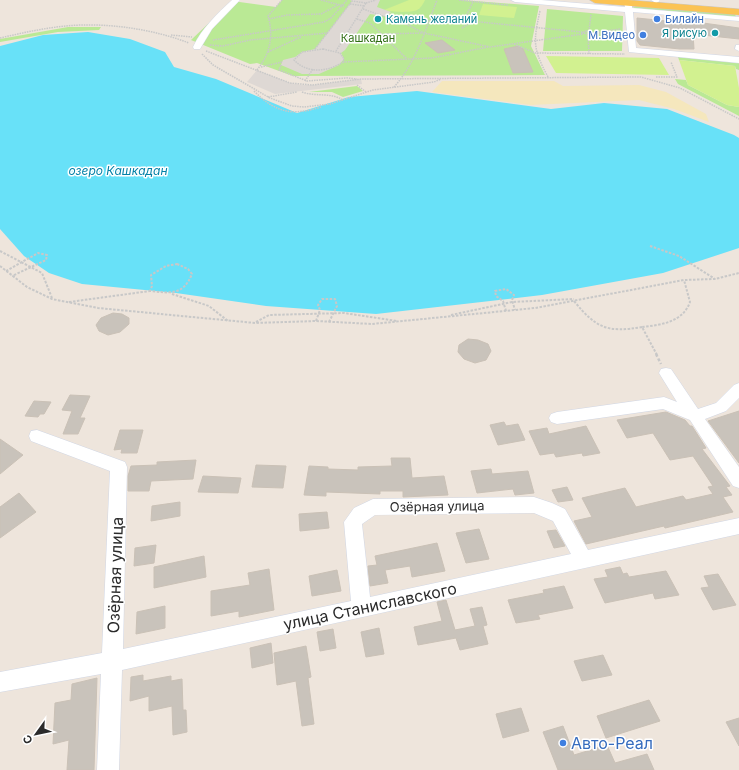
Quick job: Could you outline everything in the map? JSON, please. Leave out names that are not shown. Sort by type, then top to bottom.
[{"type":"main road","points":[[595,0],[628,6],[739,12]]},
{"type":"main road","points":[[640,0],[739,8]]},
{"type":"street","points":[[199,44],[211,24],[236,0]]},
{"type":"street","points":[[515,0],[628,6],[739,19]]},
{"type":"street","points":[[628,6],[632,50],[739,60]]},
{"type":"street","points":[[666,373],[739,481]]},
{"type":"street","points":[[557,418],[664,403],[695,416],[721,407],[739,389]]},
{"type":"street","name":"Озёрная улица","points":[[37,436],[119,468],[108,770]]},
{"type":"street","name":"Озёрная улица","points":[[361,608],[353,522],[360,514],[373,507],[534,505],[546,508],[559,515],[584,560]]},
{"type":"street","name":"улица Станиславского","points":[[0,682],[111,662],[739,526]]},
{"type":"path","points":[[257,70],[268,53],[272,27],[269,19],[269,13],[282,0]]},
{"type":"path","points":[[321,0],[343,6],[365,6]]},
{"type":"path","points":[[0,38],[74,25],[103,25],[169,35],[199,44],[324,22],[331,18],[347,0]]},
{"type":"path","points":[[315,49],[352,1],[366,3],[376,0]]},
{"type":"path","points":[[394,87],[402,78],[424,32],[437,0]]},
{"type":"path","points":[[462,28],[466,27],[470,23],[465,18],[473,2]]},
{"type":"path","points":[[541,2],[533,40],[535,53],[548,77]]},
{"type":"path","points":[[336,51],[366,3]]},
{"type":"path","points":[[269,19],[287,15],[321,14],[338,5]]},
{"type":"path","points":[[363,9],[386,16],[424,32],[490,47]]},
{"type":"path","points":[[588,31],[591,12]]},
{"type":"path","points":[[370,23],[376,20],[376,18],[386,16]]},
{"type":"path","points":[[357,19],[370,23],[406,59]]},
{"type":"path","points":[[468,21],[583,33],[588,35]]},
{"type":"path","points":[[588,35],[591,33],[630,28]]},
{"type":"path","points":[[343,62],[343,56],[336,51],[315,49],[298,54],[294,60],[300,66],[313,69],[328,69],[343,62],[432,58],[588,31]]},
{"type":"path","points":[[588,31],[591,33],[630,37]]},
{"type":"path","points":[[380,34],[424,32]]},
{"type":"path","points":[[169,35],[181,40],[199,44],[223,46],[243,41],[328,33]]},
{"type":"path","points":[[268,53],[304,35]]},
{"type":"path","points":[[588,35],[589,54]]},
{"type":"path","points":[[181,40],[187,39],[257,70],[290,83],[302,85],[358,79],[402,78],[677,77],[669,57]]},
{"type":"path","points":[[513,43],[535,53],[628,54]]},
{"type":"path","points":[[199,44],[208,62],[268,97],[288,106],[310,107],[328,105]]},
{"type":"path","points":[[260,67],[282,62]]},
{"type":"path","points":[[281,65],[279,70],[294,78],[305,80],[319,81],[351,77],[358,79]]},
{"type":"path","points":[[302,85],[313,69]]},
{"type":"path","points":[[641,76],[660,79],[739,120]]},
{"type":"path","points":[[251,88],[275,109],[292,114],[328,105],[366,92],[434,82],[443,78]]},
{"type":"path","points":[[357,85],[366,92]]},
{"type":"path","points":[[268,97],[297,92]]},
{"type":"path","points":[[302,92],[309,94],[329,93],[343,100]]},
{"type":"path","points":[[650,246],[679,256],[715,279]]},
{"type":"path","points":[[0,251],[24,262],[42,274],[52,299]]},
{"type":"path","points":[[6,271],[38,253],[43,253],[47,256],[46,260],[12,276]]},
{"type":"path","points":[[150,291],[152,286],[151,275],[158,269],[173,264],[181,264],[187,267],[192,274],[186,287],[172,294]]},
{"type":"path","points":[[0,266],[27,287],[52,299],[98,308],[254,323],[316,321],[372,324],[515,310],[581,300],[684,280],[715,279],[739,272]]},
{"type":"path","points":[[574,301],[592,322],[609,330],[624,330],[659,324],[678,317],[687,308],[690,301],[684,280]]},
{"type":"path","points":[[506,311],[504,304],[496,296],[495,291],[502,288],[509,289],[514,294],[512,300],[515,310]]},
{"type":"path","points":[[66,302],[150,291],[172,294],[209,306],[228,321]]},
{"type":"path","points":[[316,321],[320,310],[318,305],[322,300],[335,299],[337,306],[331,314],[329,322]]},
{"type":"path","points":[[445,317],[466,311],[504,304],[557,299],[581,300]]},
{"type":"path","points":[[254,323],[269,315],[344,313],[401,321]]},
{"type":"path","points":[[642,327],[666,373]]},
{"type":"green space","name":"Кашкадан","points":[[282,0],[461,0],[539,6],[531,46],[545,75],[293,76],[257,63],[250,64],[191,40],[232,1],[276,7]]},
{"type":"green space","points":[[409,0],[425,0],[420,8],[410,12],[384,10]]},
{"type":"green space","points":[[483,4],[517,7],[514,18],[479,15]]},
{"type":"green space","points":[[640,6],[735,14],[736,17],[633,7]]},
{"type":"green space","points":[[547,9],[623,16],[622,51],[543,51]]},
{"type":"green space","points":[[68,27],[101,27],[99,30],[58,32],[0,42],[0,39]]},
{"type":"green space","points":[[546,56],[659,58],[669,75],[556,73]]},
{"type":"green space","points":[[678,57],[739,62],[739,70],[736,69],[735,66],[679,60]]},
{"type":"green space","points":[[679,60],[735,66],[739,88],[739,107],[727,105],[688,85]]},
{"type":"green space","points":[[675,79],[686,80],[688,85],[727,105],[739,107],[739,116],[678,84]]},
{"type":"green space","points":[[357,86],[363,91],[343,97],[332,92],[309,92]]},
{"type":"sand","points":[[442,81],[554,81],[563,86],[639,85],[666,92],[706,114],[709,122],[674,109],[639,100],[531,105],[432,92]]},
{"type":"shaded area","points":[[350,0],[380,0],[377,7],[391,12],[387,16],[370,14],[345,50],[341,53],[344,59],[339,65],[319,74],[302,74],[281,65],[283,60],[295,57],[302,52],[315,49],[352,1]]},
{"type":"shaded area","points":[[257,70],[290,83],[302,85],[361,79],[362,84],[275,94],[247,82]]},
{"type":"water","name":"озеро Кашкадан","points":[[88,32],[130,39],[165,52],[174,67],[216,79],[297,113],[349,97],[417,91],[551,109],[604,103],[667,109],[739,138],[739,248],[663,273],[542,295],[376,314],[266,306],[176,293],[82,284],[49,273],[24,256],[0,229],[0,46],[43,35]]},
{"type":"building","points":[[637,18],[696,24],[696,22],[739,28],[739,39],[693,34],[694,49],[640,45],[637,41]]},
{"type":"building","points":[[442,40],[455,50],[438,53],[425,43]]},
{"type":"building","points":[[518,46],[523,49],[533,72],[513,73],[504,49]]},
{"type":"building","points":[[113,313],[122,314],[129,318],[129,324],[120,332],[108,335],[99,331],[96,325],[101,318]]},
{"type":"building","points":[[468,339],[478,340],[488,344],[491,351],[486,360],[475,363],[464,359],[458,352],[459,345]]},
{"type":"building","points":[[70,395],[90,396],[80,418],[85,418],[78,434],[63,434],[72,411],[62,410]]},
{"type":"building","points":[[34,401],[51,402],[44,414],[40,414],[38,417],[25,416]]},
{"type":"building","points":[[739,411],[739,463],[708,421]]},
{"type":"building","points":[[666,412],[685,420],[690,426],[692,426],[706,448],[702,449],[730,486],[726,487],[732,495],[723,497],[733,512],[586,544],[574,521],[592,517],[582,498],[625,488],[636,507],[683,496],[686,500],[713,494],[708,487],[713,486],[693,456],[670,460],[653,433],[627,438],[617,420]]},
{"type":"building","points":[[504,422],[506,426],[518,424],[525,440],[498,445],[490,425]]},
{"type":"building","points":[[586,426],[600,453],[583,456],[582,453],[556,457],[554,453],[540,455],[529,431],[547,428],[549,434]]},
{"type":"building","points":[[120,430],[143,430],[137,453],[121,453],[122,449],[114,450]]},
{"type":"building","points":[[0,439],[23,455],[0,474]]},
{"type":"building","points":[[391,458],[410,458],[412,478],[444,476],[448,495],[403,497],[403,491],[380,491],[380,494],[326,492],[326,496],[304,495],[309,466],[328,467],[328,469],[358,470],[358,467],[392,466]]},
{"type":"building","points":[[196,460],[193,479],[151,481],[149,491],[128,491],[128,476],[131,466],[157,465],[157,462]]},
{"type":"building","points":[[256,465],[286,466],[283,488],[252,487]]},
{"type":"building","points":[[491,469],[492,474],[528,471],[534,493],[515,495],[513,489],[477,493],[471,471]]},
{"type":"building","points":[[203,476],[241,478],[238,493],[198,492]]},
{"type":"building","points":[[567,487],[573,500],[558,502],[552,490]]},
{"type":"building","points":[[19,493],[36,512],[0,538],[0,507]]},
{"type":"building","points":[[180,502],[180,516],[151,521],[152,506]]},
{"type":"building","points":[[327,512],[329,528],[300,531],[299,514]]},
{"type":"building","points":[[479,529],[489,559],[466,563],[456,533]]},
{"type":"building","points":[[556,530],[565,546],[554,548],[547,531]]},
{"type":"building","points":[[437,543],[445,571],[412,577],[410,566],[385,570],[388,583],[370,586],[368,566],[377,565],[375,556]]},
{"type":"building","points":[[156,545],[154,563],[134,566],[135,548]]},
{"type":"building","points":[[204,556],[206,577],[154,588],[154,567]]},
{"type":"building","points":[[620,567],[623,574],[627,573],[629,577],[666,571],[679,595],[655,599],[653,593],[605,603],[594,579],[608,577],[605,570]]},
{"type":"building","points":[[269,569],[274,610],[239,617],[239,611],[211,616],[211,591],[250,585],[248,573]]},
{"type":"building","points":[[337,570],[341,591],[312,596],[309,576]]},
{"type":"building","points":[[718,574],[736,605],[713,610],[701,588],[709,587],[704,576]]},
{"type":"building","points":[[564,586],[573,608],[538,615],[540,619],[516,623],[508,600],[544,593],[543,590]]},
{"type":"building","points":[[446,600],[455,630],[475,626],[470,609],[482,607],[487,625],[483,626],[488,644],[460,650],[456,638],[418,645],[414,627],[442,621],[437,602]]},
{"type":"building","points":[[165,606],[165,628],[136,634],[137,612]]},
{"type":"building","points":[[379,628],[384,654],[366,657],[361,632]]},
{"type":"building","points":[[333,629],[336,648],[320,651],[317,632]]},
{"type":"building","points":[[271,643],[273,663],[252,668],[250,648]]},
{"type":"building","points":[[306,646],[311,677],[308,678],[314,724],[302,726],[296,681],[277,685],[274,653]]},
{"type":"building","points":[[603,655],[612,675],[582,681],[574,661]]},
{"type":"building","points":[[143,675],[143,681],[171,676],[171,681],[182,679],[183,710],[186,710],[187,732],[173,735],[172,706],[149,711],[149,696],[130,701],[131,677]]},
{"type":"building","points":[[97,678],[94,770],[67,770],[69,740],[53,744],[55,703],[71,700],[72,684]]},
{"type":"building","points":[[649,700],[660,721],[606,738],[597,716]]},
{"type":"building","points":[[521,708],[529,731],[503,738],[496,714]]},
{"type":"building","points":[[739,718],[739,746],[726,722]]},
{"type":"building","points":[[563,726],[574,755],[607,745],[615,763],[647,754],[654,770],[558,770],[543,732]]},
{"type":"place","name":"Камень желаний","points":[[378,19]]},
{"type":"place","name":"Билайн","points":[[657,19]]},
{"type":"place","name":"Я рисую","points":[[715,33]]},
{"type":"place","name":"М.Видео","points":[[643,35]]},
{"type":"place","name":"Авто-Реал","points":[[563,743]]}]
